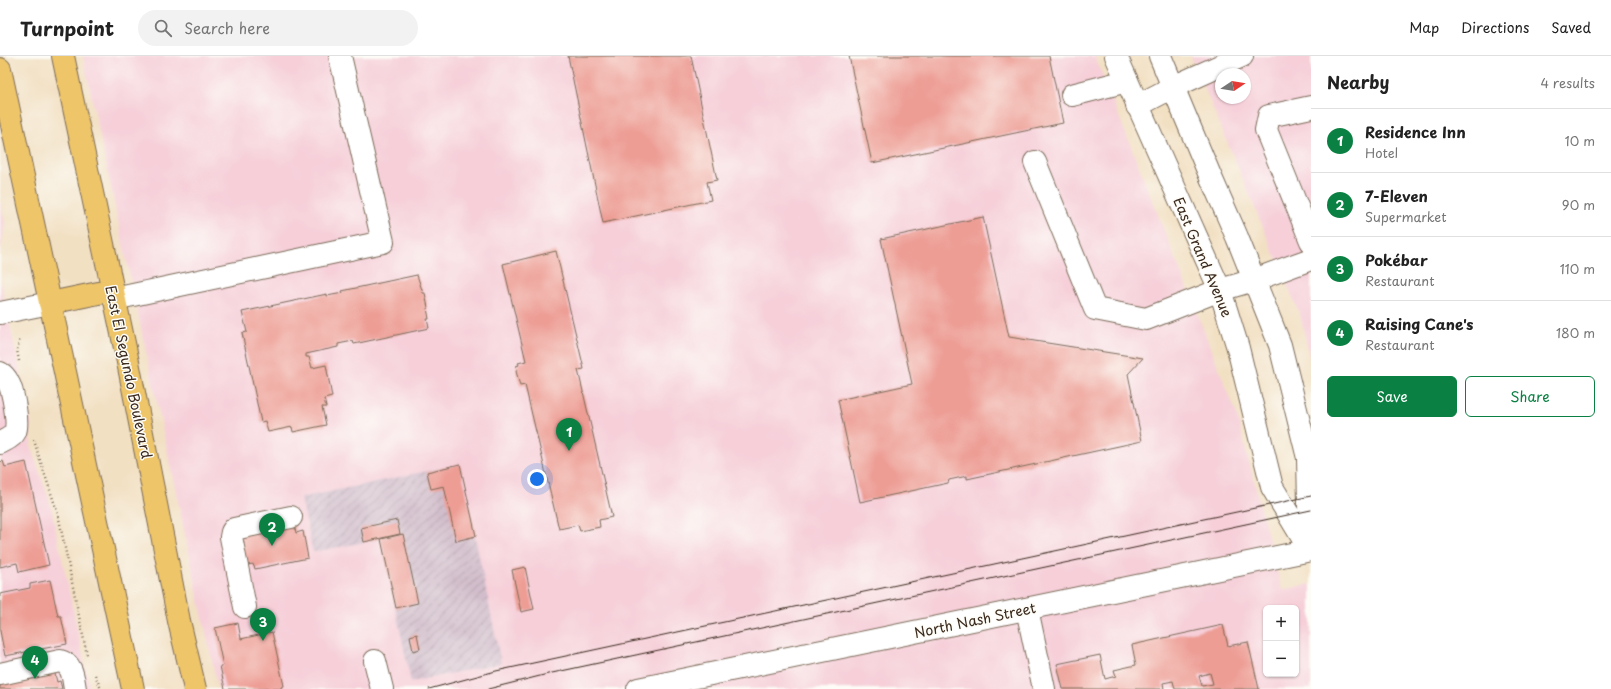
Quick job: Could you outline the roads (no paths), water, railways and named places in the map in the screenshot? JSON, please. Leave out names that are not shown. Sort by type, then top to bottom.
[{"type":"main road","name":"East El Segundo Boulevard","points":[[63,56],[114,294],[179,621],[195,689]]},
{"type":"main road","points":[[0,70],[130,684]]},
{"type":"main road","points":[[50,303],[114,294]]},
{"type":"street","points":[[114,294],[383,242],[340,56]]},
{"type":"street","name":"East Grand Avenue","points":[[1116,56],[1220,290],[1238,348],[1272,487],[1311,551]]},
{"type":"street","points":[[1160,56],[1280,345],[1308,458],[1311,551]]},
{"type":"street","points":[[1137,106],[1173,87],[1242,56]]},
{"type":"street","points":[[1072,95],[1127,81]]},
{"type":"street","points":[[1311,107],[1269,116],[1266,130],[1311,241]]},
{"type":"street","points":[[1035,162],[1095,309],[1146,319],[1220,290],[1254,280],[1311,259]]},
{"type":"street","points":[[0,313],[50,303]]},
{"type":"street","points":[[0,373],[4,375],[9,383],[17,420],[15,432],[10,438],[0,443]]},
{"type":"street","points":[[245,607],[231,537],[232,532],[234,529],[291,517]]},
{"type":"street","name":"North Nash Street","points":[[638,689],[1311,551]]},
{"type":"street","points":[[1027,609],[1044,689]]},
{"type":"street","points":[[0,674],[60,661],[66,662],[71,667],[75,689]]},
{"type":"street","points":[[376,661],[382,689]]},
{"type":"tram line","points":[[429,689],[496,671],[1311,496]]},
{"type":"tram line","points":[[488,689],[552,673],[1311,510]]},
{"type":"place","name":"Residence Inn","points":[[569,451]]},
{"type":"place","name":"7-Eleven","points":[[272,546]]},
{"type":"place","name":"Pokébar","points":[[263,641]]},
{"type":"place","name":"Raising Cane's","points":[[35,679]]}]
